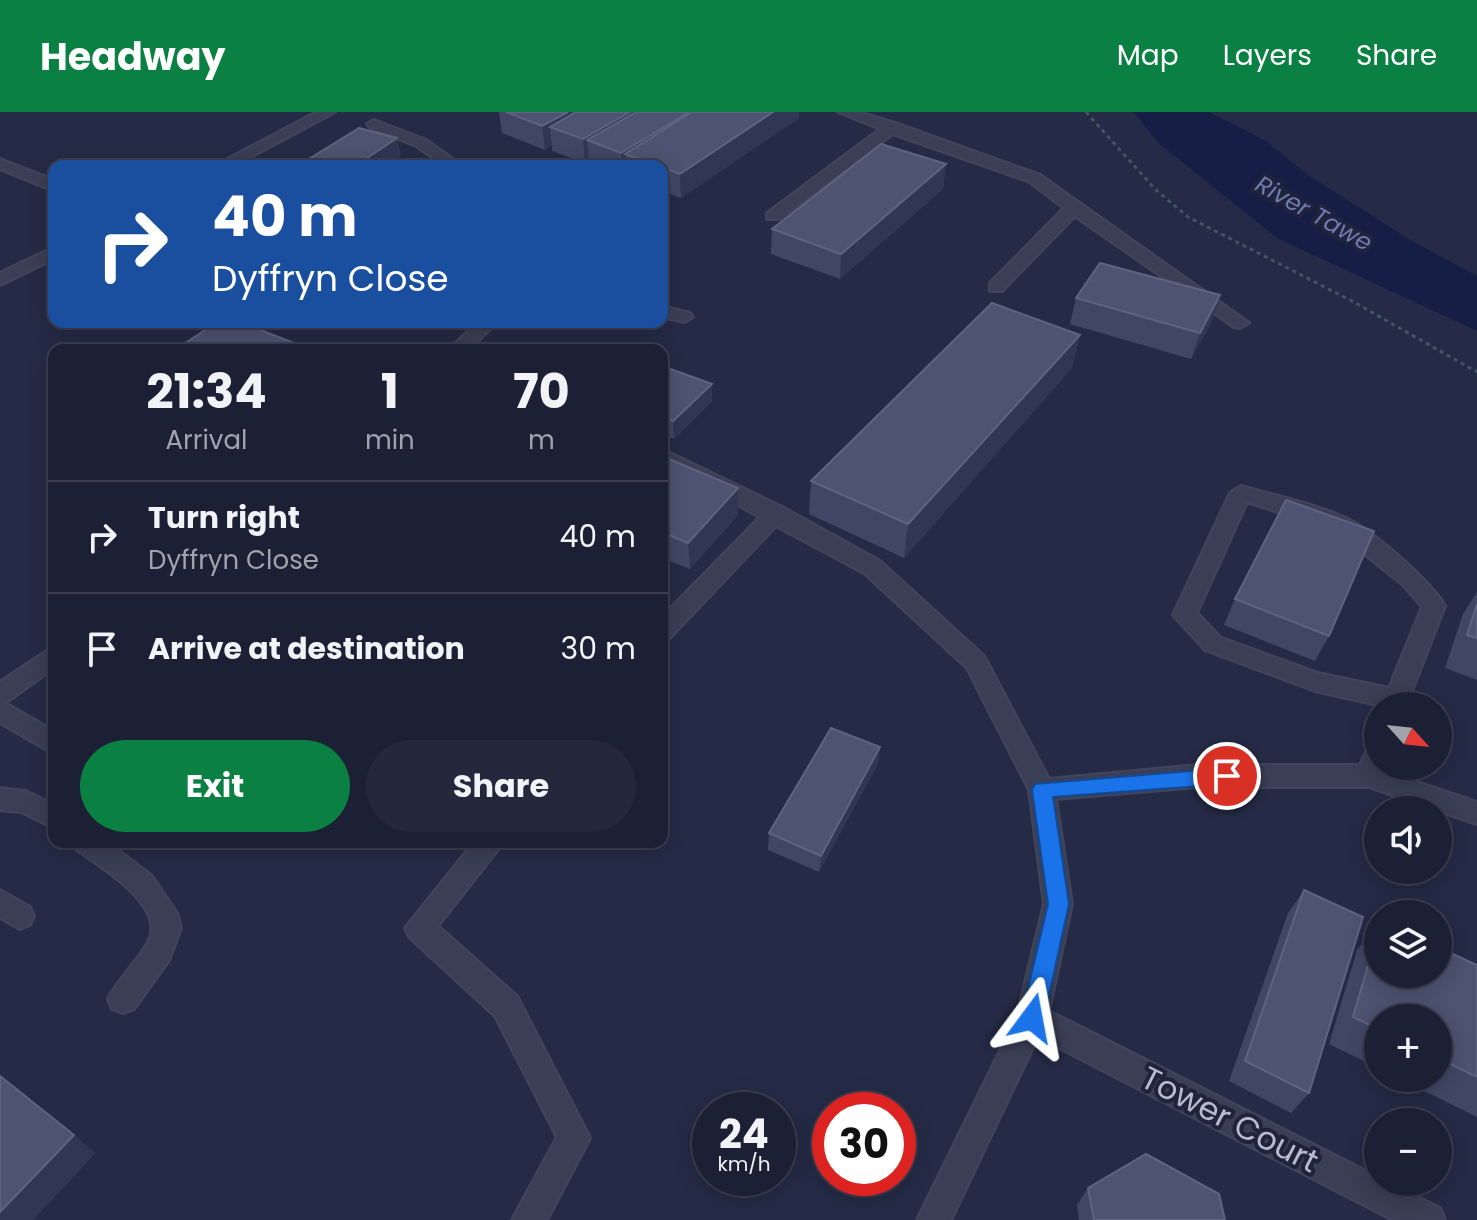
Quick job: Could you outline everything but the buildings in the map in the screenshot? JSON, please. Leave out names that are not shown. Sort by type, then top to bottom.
[{"type":"street","points":[[234,160],[328,112]]},
{"type":"street","points":[[845,112],[884,120],[1034,178],[1240,323]]},
{"type":"street","points":[[773,216],[884,120]]},
{"type":"street","points":[[374,124],[421,143],[446,160]]},
{"type":"street","points":[[0,164],[48,184]]},
{"type":"street","points":[[996,287],[1074,208]]},
{"type":"street","points":[[0,280],[48,255]]},
{"type":"street","points":[[668,313],[684,317]]},
{"type":"street","points":[[464,344],[482,328]]},
{"type":"street","points":[[668,459],[776,513],[872,567],[976,662],[1042,790],[1058,904],[1032,1018],[934,1220]]},
{"type":"street","points":[[1241,493],[1342,525],[1411,579],[1434,606],[1395,703],[1315,682],[1213,644],[1185,615],[1241,493]]},
{"type":"street","points":[[668,626],[776,513]]},
{"type":"street","points":[[0,695],[48,659]]},
{"type":"street","points":[[0,711],[48,740]]},
{"type":"street","points":[[1042,790],[1364,765]]},
{"type":"street","points":[[1408,780],[1477,813]]},
{"type":"street","points":[[0,799],[25,802],[48,814]]},
{"type":"street","points":[[95,848],[152,891],[165,926],[164,941],[123,999]]},
{"type":"street","points":[[485,848],[419,928],[506,1006],[574,1138],[529,1220]]},
{"type":"street","name":"Tower Court","points":[[1032,1018],[1428,1220]]},
{"type":"path","points":[[1086,112],[1156,190],[1188,217],[1352,301],[1477,372]]},
{"type":"water","name":"River Tawe","points":[[1133,112],[1209,112],[1266,141],[1308,175],[1412,241],[1477,276],[1477,331],[1277,238],[1160,144]]},
{"type":"route","points":[[1032,1018],[1058,904],[1042,790],[1227,776]]}]
